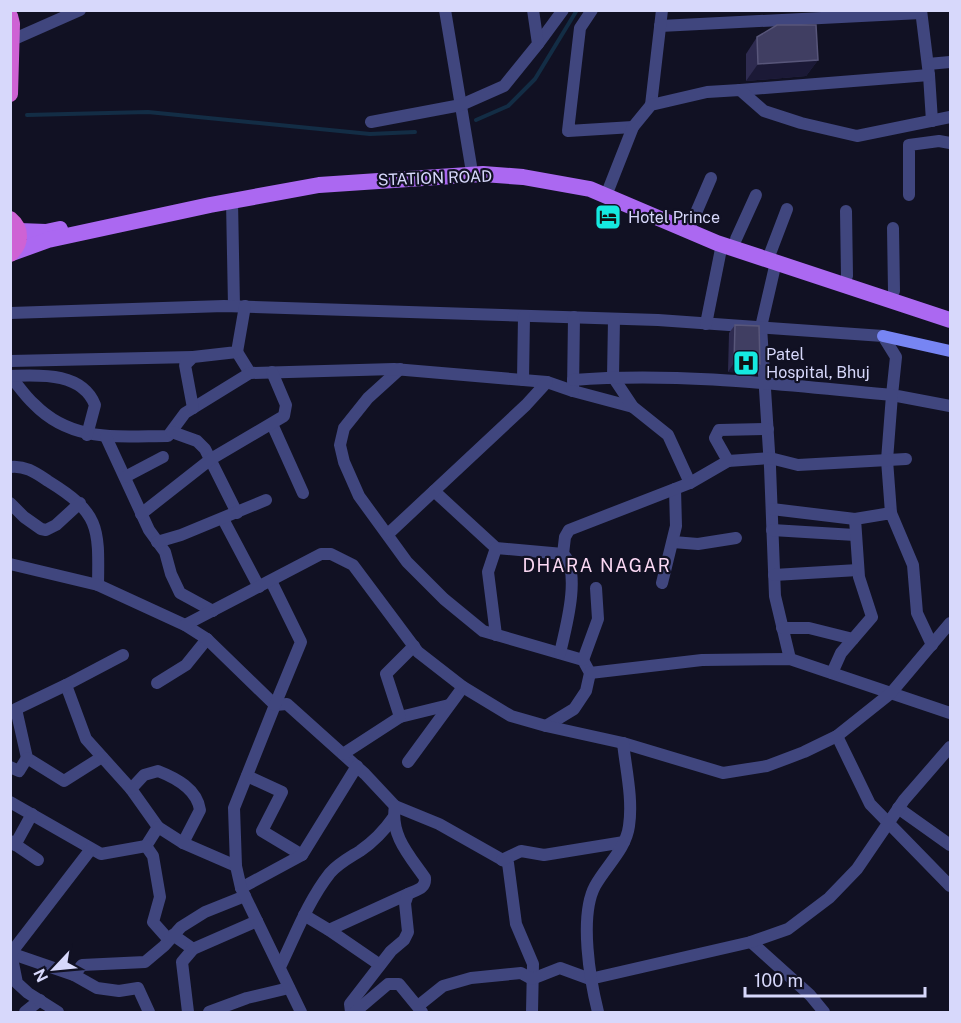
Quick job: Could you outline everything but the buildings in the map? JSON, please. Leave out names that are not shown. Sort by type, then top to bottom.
[{"type":"highway","points":[[10,16],[12,40],[10,94]]},
{"type":"highway","points":[[11,253],[18,243],[15,225]]},
{"type":"main road","name":"STATION ROAD","points":[[15,225],[46,232],[208,196],[318,176],[471,166],[524,168],[592,181],[692,222],[729,242]]},
{"type":"main road","name":"STATION ROAD","points":[[11,253],[48,240],[319,185],[483,174],[523,177],[590,189],[729,242],[951,320]]},
{"type":"main road","name":"STATION ROAD","points":[[773,256],[847,276],[951,310]]},
{"type":"main road","points":[[889,337],[951,350]]},
{"type":"street","points":[[12,40],[80,10]]},
{"type":"street","points":[[445,10],[471,166]]},
{"type":"street","points":[[533,10],[538,44]]},
{"type":"street","points":[[371,123],[461,105],[504,86],[563,10]]},
{"type":"street","points":[[592,10],[580,28],[568,131],[633,127]]},
{"type":"street","points":[[609,188],[633,127],[651,105],[662,10]]},
{"type":"street","points":[[660,26],[921,12],[932,121]]},
{"type":"street","points":[[651,105],[707,92],[928,70],[951,62]]},
{"type":"street","points":[[740,90],[764,111],[801,123],[857,136],[901,125],[951,117]]},
{"type":"street","points":[[909,195],[909,145],[939,141],[951,143]]},
{"type":"street","points":[[692,222],[711,178]]},
{"type":"street","points":[[705,324],[729,242],[756,195]]},
{"type":"street","points":[[232,201],[240,306],[237,352],[250,373]]},
{"type":"street","points":[[787,208],[773,256],[761,327],[770,458],[775,596],[790,659]]},
{"type":"street","points":[[846,211],[847,276]]},
{"type":"street","points":[[893,228],[894,291]]},
{"type":"street","points":[[10,313],[240,306],[614,319],[889,337],[896,357],[886,460],[891,513],[913,565],[918,613],[932,645]]},
{"type":"street","points":[[524,316],[524,380]]},
{"type":"street","points":[[573,386],[574,318]]},
{"type":"street","points":[[614,319],[613,377],[633,408]]},
{"type":"street","points":[[10,361],[193,357],[237,352]]},
{"type":"street","points":[[193,357],[185,365],[193,408]]},
{"type":"street","points":[[400,369],[352,416],[344,428],[340,445],[344,462],[370,514],[388,534],[407,562],[444,599],[483,631],[583,660],[590,673],[586,691],[574,709],[546,726]]},
{"type":"street","points":[[11,376],[34,404],[48,416],[67,428],[87,435],[106,437],[168,436],[186,413],[250,373],[400,369],[573,386],[633,408],[668,435],[690,483]]},
{"type":"street","points":[[141,514],[211,459],[284,416],[286,411],[284,399],[272,372]]},
{"type":"street","points":[[11,376],[46,375],[64,378],[82,387],[95,405],[87,435]]},
{"type":"street","points":[[573,386],[613,377],[765,383],[892,395],[951,406]]},
{"type":"street","points":[[388,534],[526,405],[547,382]]},
{"type":"street","points":[[272,424],[303,493]]},
{"type":"street","points":[[728,461],[715,438],[719,430],[768,429]]},
{"type":"street","points":[[172,432],[197,441],[211,459],[237,513]]},
{"type":"street","points":[[106,437],[141,514],[165,552],[171,574],[180,593],[213,611]]},
{"type":"street","points":[[125,477],[163,457]]},
{"type":"street","points":[[560,653],[570,606],[571,578],[569,562],[563,554],[566,537],[573,527],[690,483],[728,461],[770,458],[798,465],[906,459]]},
{"type":"street","points":[[10,467],[18,466],[30,470],[80,502],[96,530],[98,585]]},
{"type":"street","points":[[662,583],[676,526],[675,489]]},
{"type":"street","points":[[434,491],[496,548],[563,554]]},
{"type":"street","points":[[157,542],[223,519],[266,500]]},
{"type":"street","points":[[10,503],[24,517],[46,530],[56,525],[80,502]]},
{"type":"street","points":[[772,509],[855,519],[891,513]]},
{"type":"street","points":[[223,519],[259,587]]},
{"type":"street","points":[[832,673],[840,653],[872,617],[858,570],[855,519]]},
{"type":"street","points":[[772,530],[855,535]]},
{"type":"street","points":[[673,542],[699,544],[736,537]]},
{"type":"street","points":[[496,548],[488,572],[496,634]]},
{"type":"street","points":[[185,626],[321,554],[332,554],[353,565],[418,652],[463,687],[511,716],[623,743],[723,773],[767,766],[837,736],[891,693],[951,623]]},
{"type":"street","points":[[10,564],[98,585],[185,626],[207,639],[275,705],[287,704],[357,766],[394,812],[396,835],[425,878],[424,885],[422,888],[329,930]]},
{"type":"street","points":[[774,574],[858,570]]},
{"type":"street","points":[[270,580],[301,642],[234,808],[236,866],[243,892],[302,1012]]},
{"type":"street","points":[[583,660],[598,619],[596,588]]},
{"type":"street","points":[[782,628],[809,628],[853,639]]},
{"type":"street","points":[[157,683],[186,665],[207,639]]},
{"type":"street","points":[[400,717],[386,674],[414,646]]},
{"type":"street","points":[[102,757],[64,781],[27,758],[15,709],[123,655]]},
{"type":"street","points":[[590,673],[702,660],[790,659],[950,711]]},
{"type":"street","points":[[66,685],[86,739],[131,789],[159,827],[183,843],[236,866]]},
{"type":"street","points":[[408,762],[463,687]]},
{"type":"street","points":[[343,754],[400,717],[449,705]]},
{"type":"street","points":[[837,736],[870,804],[951,886]]},
{"type":"street","points":[[598,1012],[590,980],[589,904],[595,886],[624,842],[629,828],[630,807],[623,743]]},
{"type":"street","points":[[408,894],[405,903],[408,932],[404,940],[391,951],[350,1004],[353,1012],[388,984],[399,984],[420,1010],[443,986],[471,978],[520,973],[532,979],[560,968],[590,980],[751,942],[788,929],[829,898],[857,869],[904,800],[951,747]]},
{"type":"street","points":[[10,767],[19,771],[27,758]]},
{"type":"street","points":[[74,975],[82,965],[145,962],[181,927],[302,855],[357,766]]},
{"type":"street","points":[[131,789],[144,775],[158,771],[189,788],[196,796],[200,810],[183,843]]},
{"type":"street","points":[[247,776],[282,792],[262,831],[302,855]]},
{"type":"street","points":[[10,802],[101,854],[147,846],[159,827]]},
{"type":"street","points":[[898,808],[951,845]]},
{"type":"street","points":[[394,812],[439,824],[508,863],[516,924],[532,964],[532,1012]]},
{"type":"street","points":[[279,968],[304,915],[330,873],[341,862],[361,851],[384,832],[394,812]]},
{"type":"street","points":[[32,814],[13,843],[38,860]]},
{"type":"street","points":[[502,860],[521,851],[544,855],[624,842]]},
{"type":"street","points":[[147,846],[153,856],[160,897],[153,921],[171,938],[194,949]]},
{"type":"street","points":[[58,1012],[22,989],[17,983],[11,953],[91,849]]},
{"type":"street","points":[[304,915],[380,966]]},
{"type":"street","points":[[188,1012],[182,962],[194,949],[257,921]]},
{"type":"street","points":[[751,942],[810,995],[824,1012]]},
{"type":"street","points":[[11,953],[74,975],[97,988],[119,991],[138,988],[148,1012]]},
{"type":"street","points":[[209,1012],[247,998],[289,988]]},
{"type":"street","points":[[25,1012],[40,1000]]},
{"type":"waterway","points":[[476,120],[508,106],[535,79],[577,10]]},
{"type":"waterway","points":[[27,115],[148,112],[370,134],[415,132]]},
{"type":"place","name":"Hotel Prince","points":[[608,217]]},
{"type":"place","name":"Patel Hospital, Bhuj","points":[[746,363]]},
{"type":"district","name":"DHARA NAGAR","points":[[597,565]]}]
